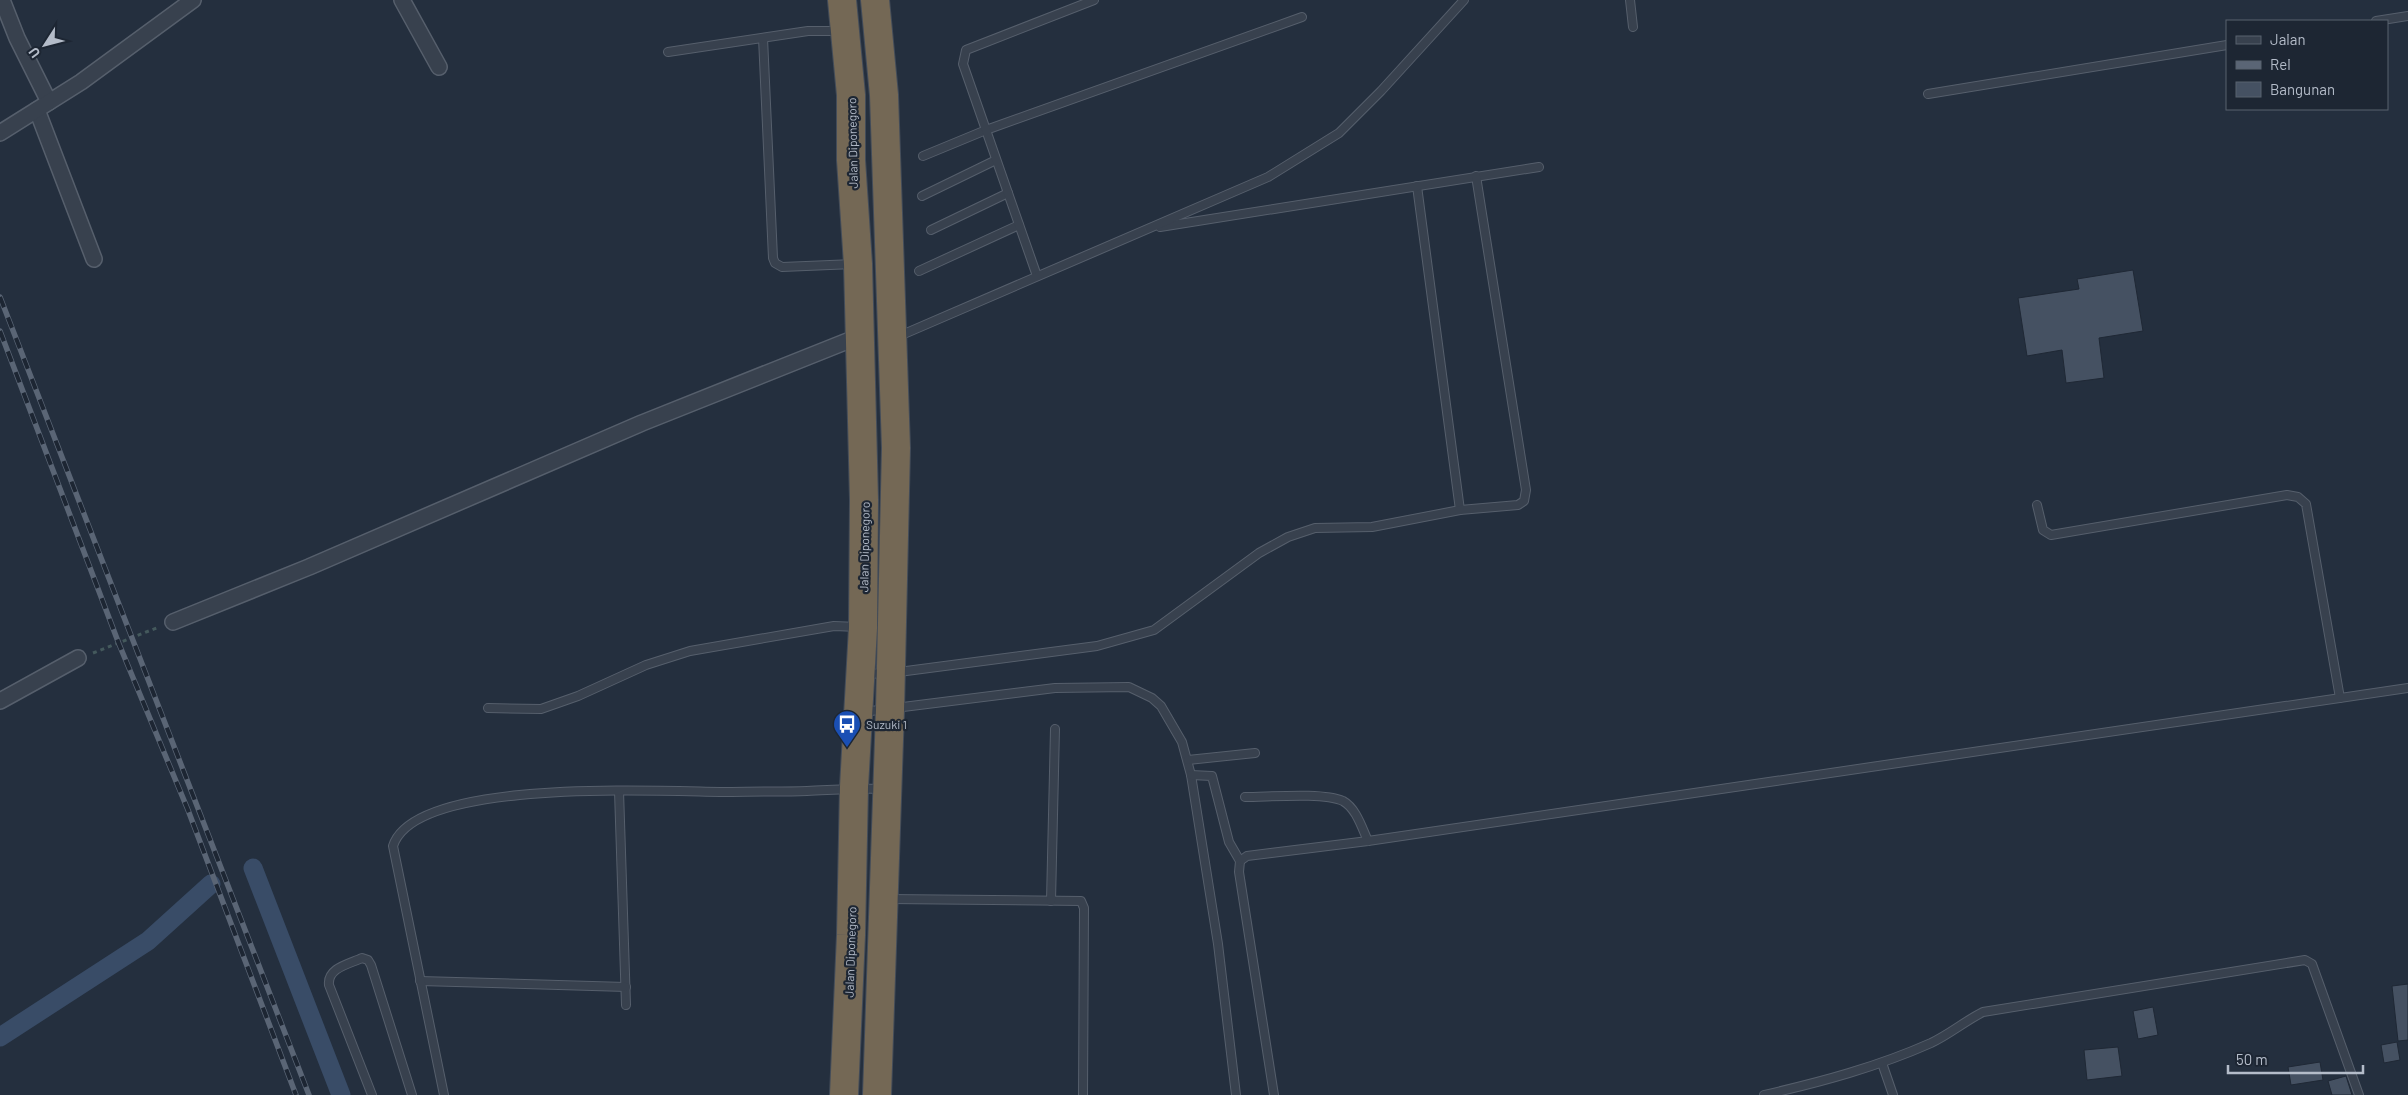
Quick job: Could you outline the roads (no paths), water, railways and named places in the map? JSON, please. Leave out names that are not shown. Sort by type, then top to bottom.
[{"type":"highway","name":"Jalan Diponegoro","points":[[842,0],[851,94],[851,160],[858,264],[864,500],[863,628],[854,787],[851,935],[844,1095]]},
{"type":"highway","points":[[875,0],[884,95],[894,339],[896,448],[890,710],[882,898],[877,1095]]},
{"type":"highway","points":[[851,94],[884,95]]},
{"type":"street","points":[[2,0],[43,106],[94,259]]},
{"type":"street","points":[[0,133],[43,106],[193,0]]},
{"type":"street","points":[[402,0],[439,67]]},
{"type":"street","points":[[173,622],[327,559],[616,434],[860,336]]},
{"type":"street","points":[[0,701],[78,658]]},
{"type":"lane","points":[[1037,276],[963,64],[966,50],[1094,0]]},
{"type":"lane","points":[[894,339],[914,328],[1268,177],[1339,133],[1381,91],[1464,0]]},
{"type":"lane","points":[[1630,0],[1633,27]]},
{"type":"lane","points":[[2382,20],[2408,16]]},
{"type":"lane","points":[[923,156],[986,130],[1302,17]]},
{"type":"lane","points":[[668,52],[808,31],[845,31]]},
{"type":"lane","points":[[763,38],[773,258],[775,263],[782,267],[858,264]]},
{"type":"lane","points":[[1928,94],[2226,46]]},
{"type":"lane","points":[[922,196],[996,160]]},
{"type":"lane","points":[[1148,229],[1538,167]]},
{"type":"lane","points":[[860,674],[891,673],[1097,646],[1154,630],[1258,553],[1288,537],[1315,528],[1372,527],[1460,510],[1518,505],[1524,501],[1526,490],[1476,176]]},
{"type":"lane","points":[[1418,186],[1460,510]]},
{"type":"lane","points":[[931,230],[1008,193]]},
{"type":"lane","points":[[920,271],[1019,225]]},
{"type":"lane","points":[[2037,505],[2043,530],[2051,535],[2287,494],[2298,497],[2306,504],[2340,698]]},
{"type":"lane","points":[[488,708],[541,709],[578,696],[646,665],[690,651],[834,626],[863,628]]},
{"type":"lane","points":[[858,712],[890,710],[1055,688],[1129,687],[1152,698],[1161,706],[1182,742],[1191,775],[1218,944],[1236,1095]]},
{"type":"lane","points":[[1240,861],[1247,856],[2408,688]]},
{"type":"lane","points":[[1051,900],[1055,729]]},
{"type":"lane","points":[[1188,760],[1255,753]]},
{"type":"lane","points":[[1191,775],[1212,776],[1229,842],[1240,861],[1239,872],[1274,1095]]},
{"type":"lane","points":[[444,1095],[393,846],[395,838],[414,822],[440,811],[511,794],[619,791],[807,791],[854,787],[887,789]]},
{"type":"lane","points":[[619,791],[626,1005]]},
{"type":"lane","points":[[1245,797],[1326,797],[1344,802],[1353,811],[1368,840]]},
{"type":"lane","points":[[882,898],[1077,900],[1084,906],[1083,1095]]},
{"type":"lane","points":[[372,1095],[329,985],[328,978],[331,973],[362,958],[368,960],[371,965],[412,1095]]},
{"type":"lane","points":[[1764,1095],[1819,1083],[1882,1063],[1932,1042],[1966,1020],[1983,1012],[2307,960],[2312,964],[2359,1095]]},
{"type":"lane","points":[[420,981],[626,987]]},
{"type":"lane","points":[[1882,1063],[1893,1095]]},
{"type":"waterway","points":[[253,868],[341,1095]]},
{"type":"waterway","points":[[0,1037],[148,941],[211,884]]},
{"type":"railway","points":[[0,297],[309,1095]]},
{"type":"railway","points":[[0,331],[119,644],[188,810],[296,1095]]},
{"type":"place","name":"Suzuki 1","points":[[847,748]]}]
